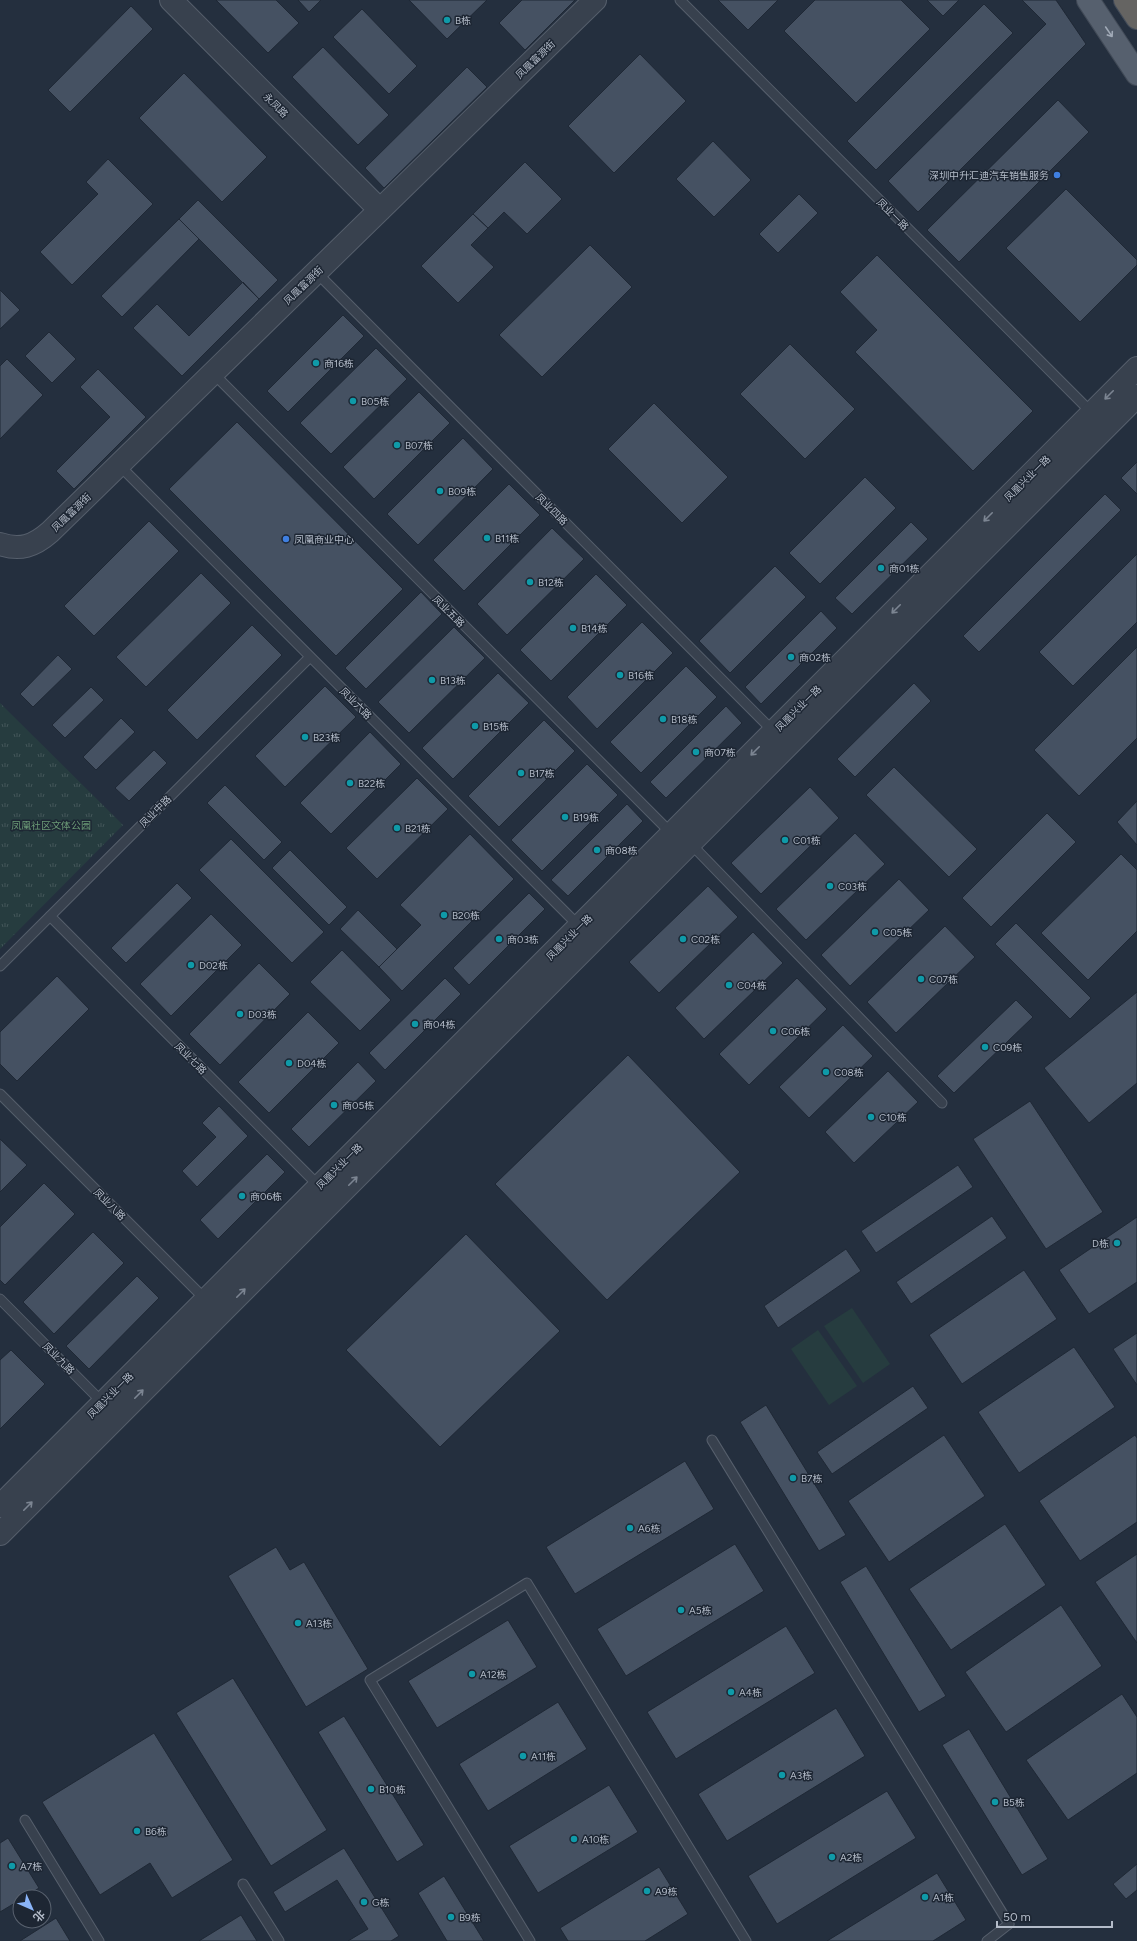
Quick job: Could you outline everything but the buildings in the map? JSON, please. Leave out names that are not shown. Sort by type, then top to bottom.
[{"type":"highway","points":[[1125,0],[1137,18]]},
{"type":"main road","points":[[1088,0],[1137,74]]},
{"type":"street","name":"永凤路","points":[[171,0],[380,210]]},
{"type":"street","name":"凤凰富源街","points":[[0,544],[18,548],[39,542],[595,0]]},
{"type":"street","name":"凤凰兴业一路","points":[[0,1506],[110,1409],[781,739],[1099,420],[1137,368]]},
{"type":"street","name":"凤凰兴业一路","points":[[1099,420],[1137,396]]},
{"type":"street","name":"凤凰兴业一路","points":[[0,1534],[110,1409]]},
{"type":"lane","name":"凤业一路","points":[[680,0],[1099,420]]},
{"type":"lane","name":"凤业四路","points":[[316,272],[781,739]]},
{"type":"lane","name":"凤业五路","points":[[212,374],[681,839],[942,1103]]},
{"type":"lane","name":"凤业六路","points":[[119,465],[586,933]]},
{"type":"lane","name":"凤业中路","points":[[0,966],[310,657]]},
{"type":"lane","name":"凤业七路","points":[[50,916],[326,1193]]},
{"type":"lane","name":"凤业八路","points":[[0,1094],[212,1307]]},
{"type":"lane","name":"凤业九路","points":[[0,1299],[110,1409]]},
{"type":"lane","points":[[712,1440],[1008,1924],[987,1941]]},
{"type":"lane","points":[[530,1941],[370,1680],[527,1583],[746,1941]]},
{"type":"lane","points":[[25,1820],[99,1941]]},
{"type":"lane","points":[[243,1884],[278,1941]]},
{"type":"green space","name":"凤凰社区文体公园","points":[[0,703],[123,825],[0,949]]},
{"type":"green space","points":[[852,1308],[890,1364],[863,1383],[824,1326]]},
{"type":"green space","points":[[818,1330],[857,1386],[829,1405],[791,1349]]},
{"type":"place","name":"B栋","points":[[447,20]]},
{"type":"place","name":"深圳中升汇迪汽车销售服务","points":[[1057,175]]},
{"type":"place","name":"商16栋","points":[[316,363]]},
{"type":"place","name":"B05栋","points":[[353,401]]},
{"type":"place","name":"B07栋","points":[[397,445]]},
{"type":"place","name":"B09栋","points":[[440,491]]},
{"type":"place","name":"B11栋","points":[[487,538]]},
{"type":"place","name":"凤凰商业中心","points":[[286,539]]},
{"type":"place","name":"商01栋","points":[[881,568]]},
{"type":"place","name":"B12栋","points":[[530,582]]},
{"type":"place","name":"B14栋","points":[[573,628]]},
{"type":"place","name":"商02栋","points":[[791,657]]},
{"type":"place","name":"B16栋","points":[[620,675]]},
{"type":"place","name":"B13栋","points":[[432,680]]},
{"type":"place","name":"B18栋","points":[[663,719]]},
{"type":"place","name":"B15栋","points":[[475,726]]},
{"type":"place","name":"B23栋","points":[[305,737]]},
{"type":"place","name":"商07栋","points":[[696,752]]},
{"type":"place","name":"B17栋","points":[[521,773]]},
{"type":"place","name":"B22栋","points":[[350,783]]},
{"type":"place","name":"B19栋","points":[[565,817]]},
{"type":"place","name":"B21栋","points":[[397,828]]},
{"type":"place","name":"C01栋","points":[[785,840]]},
{"type":"place","name":"商08栋","points":[[597,850]]},
{"type":"place","name":"C03栋","points":[[830,886]]},
{"type":"place","name":"B20栋","points":[[444,915]]},
{"type":"place","name":"C05栋","points":[[875,932]]},
{"type":"place","name":"商03栋","points":[[499,939]]},
{"type":"place","name":"C02栋","points":[[683,939]]},
{"type":"place","name":"D02栋","points":[[191,965]]},
{"type":"place","name":"C07栋","points":[[921,979]]},
{"type":"place","name":"C04栋","points":[[729,985]]},
{"type":"place","name":"D03栋","points":[[240,1014]]},
{"type":"place","name":"商04栋","points":[[415,1024]]},
{"type":"place","name":"C06栋","points":[[773,1031]]},
{"type":"place","name":"C09栋","points":[[985,1047]]},
{"type":"place","name":"D04栋","points":[[289,1063]]},
{"type":"place","name":"C08栋","points":[[826,1072]]},
{"type":"place","name":"商05栋","points":[[334,1105]]},
{"type":"place","name":"C10栋","points":[[871,1117]]},
{"type":"place","name":"商06栋","points":[[242,1196]]},
{"type":"place","name":"D栋","points":[[1117,1243]]},
{"type":"place","name":"B7栋","points":[[793,1478]]},
{"type":"place","name":"A6栋","points":[[630,1528]]},
{"type":"place","name":"A5栋","points":[[681,1610]]},
{"type":"place","name":"A13栋","points":[[298,1623]]},
{"type":"place","name":"A12栋","points":[[472,1674]]},
{"type":"place","name":"A4栋","points":[[731,1692]]},
{"type":"place","name":"A11栋","points":[[523,1756]]},
{"type":"place","name":"A3栋","points":[[782,1775]]},
{"type":"place","name":"B10栋","points":[[371,1789]]},
{"type":"place","name":"B5栋","points":[[995,1802]]},
{"type":"place","name":"B6栋","points":[[137,1831]]},
{"type":"place","name":"A10栋","points":[[574,1839]]},
{"type":"place","name":"A2栋","points":[[832,1857]]},
{"type":"place","name":"A7栋","points":[[12,1866]]},
{"type":"place","name":"A9栋","points":[[647,1891]]},
{"type":"place","name":"A1栋","points":[[925,1897]]},
{"type":"place","name":"G栋","points":[[364,1902]]},
{"type":"place","name":"B9栋","points":[[451,1917]]}]
